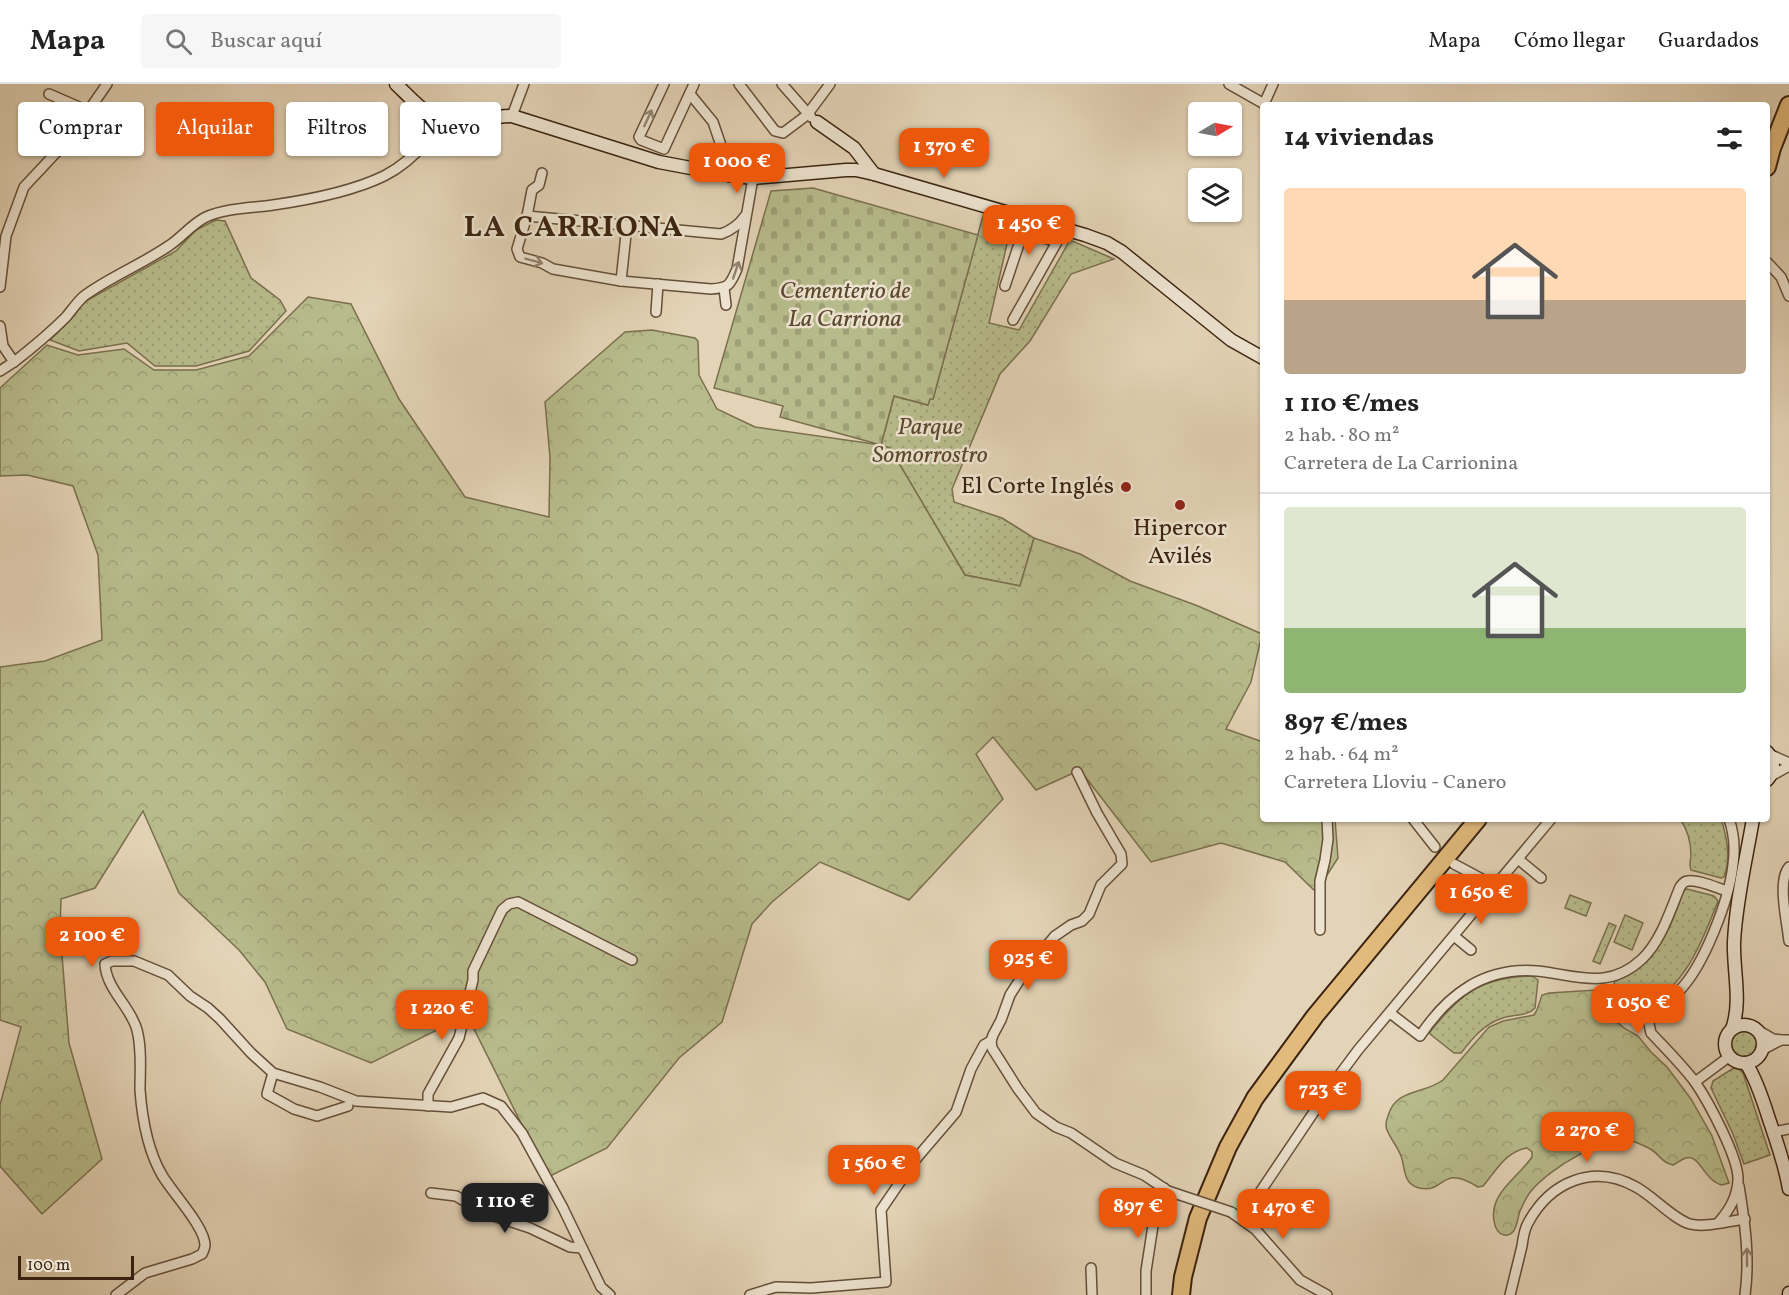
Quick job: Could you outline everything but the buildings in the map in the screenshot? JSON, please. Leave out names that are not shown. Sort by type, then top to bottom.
[{"type":"highway","points":[[1770,156],[1789,105]]},
{"type":"highway","points":[[1181,1295],[1198,1218],[1228,1147],[1255,1098],[1315,1016],[1476,822]]},
{"type":"main road","points":[[396,84],[415,102]]},
{"type":"main road","points":[[501,116],[512,116],[659,162],[728,175],[753,178],[856,170],[1085,235],[1107,243],[1141,265],[1231,340],[1260,356]]},
{"type":"main road","points":[[812,119],[845,147],[856,170]]},
{"type":"main road","points":[[812,119],[854,148],[874,174]]},
{"type":"main road","points":[[1770,757],[1774,764],[1770,775]]},
{"type":"main road","points":[[1753,822],[1736,923],[1735,1020],[1726,1039],[1727,1051],[1734,1060],[1755,1057]]},
{"type":"main road","points":[[1736,997],[1741,1011],[1762,1037],[1755,1057],[1759,1090],[1786,1172],[1789,1189]]},
{"type":"main road","points":[[1732,1029],[1738,1026],[1755,1029]]},
{"type":"street","points":[[94,102],[107,84]]},
{"type":"street","points":[[512,116],[524,84]]},
{"type":"street","points":[[664,84],[639,137],[641,140],[664,149]]},
{"type":"street","points":[[659,162],[694,84]]},
{"type":"street","points":[[739,84],[774,131],[783,133],[812,119],[830,84]]},
{"type":"street","points":[[782,84],[812,119]]},
{"type":"street","points":[[1229,84],[1261,102]]},
{"type":"street","points":[[1266,102],[1273,84]]},
{"type":"street","points":[[49,94],[67,102]]},
{"type":"street","points":[[690,94],[713,122],[728,166],[728,175]]},
{"type":"street","points":[[0,287],[6,236],[24,187],[53,156]]},
{"type":"street","points":[[0,371],[43,339],[82,298],[152,257],[205,218],[219,213],[279,204],[345,190],[386,175],[411,156]]},
{"type":"street","points":[[542,173],[539,185],[532,190],[517,249],[520,257],[543,263],[553,269],[621,281],[711,289],[724,288],[731,282],[738,270],[753,178]]},
{"type":"street","points":[[527,216],[721,234],[740,223],[747,214]]},
{"type":"street","points":[[1005,286],[1027,218]]},
{"type":"street","points":[[621,281],[627,225]]},
{"type":"street","points":[[1013,320],[1057,242],[1023,231]]},
{"type":"street","points":[[1770,265],[1781,277],[1789,296]]},
{"type":"street","points":[[656,312],[658,284]]},
{"type":"street","points":[[724,288],[726,305]]},
{"type":"street","points":[[0,326],[3,346],[14,362]]},
{"type":"street","points":[[1770,754],[1789,765],[1770,777]]},
{"type":"street","points":[[1077,772],[1121,854],[1122,864],[1101,885],[1089,914],[1082,921],[1071,925],[1055,936],[1026,970],[1010,995],[991,1041],[992,1048],[1036,1113],[1056,1127],[1071,1133],[1115,1164],[1144,1175],[1166,1190],[1231,1212],[1255,1229],[1300,1280],[1322,1294]]},
{"type":"street","points":[[1320,930],[1320,881],[1328,839],[1326,822]]},
{"type":"street","points":[[1415,822],[1435,847]]},
{"type":"street","points":[[1242,1219],[1358,1050],[1549,822]]},
{"type":"street","points":[[1730,822],[1733,840],[1733,865],[1727,891],[1709,941],[1695,970],[1679,992],[1650,1014],[1649,1024],[1651,1033],[1695,1082],[1722,1130],[1731,1153],[1745,1219],[1748,1254],[1745,1295]]},
{"type":"street","points":[[1518,859],[1541,878]]},
{"type":"street","points":[[1454,864],[1495,886]]},
{"type":"street","points":[[1789,867],[1784,872],[1783,883],[1789,941]]},
{"type":"street","points":[[1390,1013],[1420,1036],[1444,1005],[1464,989],[1491,976],[1516,971],[1538,971],[1589,979],[1609,977],[1632,968],[1650,950],[1684,882],[1688,880],[1727,891]]},
{"type":"street","points":[[428,1106],[428,1094],[459,1038],[473,980],[473,971],[502,910],[509,904],[518,902],[632,960]]},
{"type":"street","points":[[1454,936],[1471,950]]},
{"type":"street","points":[[116,1295],[145,1273],[202,1254],[205,1246],[203,1237],[186,1208],[153,1160],[140,1091],[141,1063],[137,1030],[131,1015],[106,974],[105,964],[112,961],[134,961],[168,975],[190,996],[220,1018],[251,1053],[273,1073],[356,1101],[451,1107],[483,1098],[501,1106],[522,1134],[601,1287],[610,1295]]},
{"type":"street","points":[[1755,1029],[1773,1039],[1785,1040]]},
{"type":"street","points":[[1755,1057],[1785,1040]]},
{"type":"street","points":[[750,1295],[777,1287],[811,1288],[886,1282],[881,1210],[915,1160],[956,1112],[971,1069],[984,1046],[991,1041]]},
{"type":"street","points":[[1695,1082],[1730,1056]]},
{"type":"street","points":[[273,1073],[267,1094],[294,1109],[317,1116],[348,1106]]},
{"type":"street","points":[[1773,1132],[1789,1129]]},
{"type":"street","points":[[1510,1295],[1527,1225],[1542,1204],[1563,1184],[1584,1176],[1612,1178],[1634,1186],[1689,1224],[1745,1219]]},
{"type":"street","points":[[1719,1222],[1733,1203],[1738,1178]]},
{"type":"street","points":[[1146,1295],[1146,1272],[1154,1219],[1166,1190]]},
{"type":"street","points":[[431,1193],[456,1196],[485,1213],[530,1228],[570,1247],[582,1248]]},
{"type":"street","points":[[1091,1268],[1092,1295]]},
{"type":"green space","name":"Cementerio de La Carriona","points":[[813,188],[978,235],[933,399],[930,399],[928,405],[894,396],[881,445],[780,417],[783,406],[714,388],[771,191]]},
{"type":"green space","name":"Parque Somorrostro","points":[[984,212],[1012,222],[989,323],[1019,330],[1070,240],[1114,259],[1071,274],[1030,341],[1000,374],[952,489],[954,502],[1002,518],[1034,538],[1020,586],[965,575],[890,448],[881,445],[894,396],[928,405],[930,398],[933,399]]},
{"type":"green space","points":[[216,220],[225,221],[251,278],[280,300],[286,311],[249,351],[196,366],[155,366],[127,343],[79,351],[50,340],[73,317],[84,302],[176,251],[196,230]]},
{"type":"green space","points":[[308,297],[351,304],[399,399],[465,497],[549,517],[550,457],[545,402],[625,332],[652,330],[695,338],[698,341],[699,375],[717,409],[755,427],[890,448],[965,575],[1020,586],[1034,538],[1080,554],[1130,581],[1198,606],[1260,633],[1251,682],[1226,729],[1260,741],[1260,822],[1335,822],[1338,858],[1316,892],[1285,862],[1221,843],[1151,862],[1080,770],[1036,790],[993,737],[976,754],[1003,799],[909,900],[820,862],[772,902],[752,924],[722,1022],[679,1058],[607,1148],[548,1177],[467,1015],[371,1063],[287,1029],[265,982],[239,950],[179,893],[143,811],[95,888],[61,899],[60,930],[69,1043],[102,1159],[42,1214],[0,1166],[0,1105],[21,1027],[0,1020],[0,667],[45,661],[102,640],[98,555],[73,486],[27,475],[0,476],[0,388],[47,345],[78,355],[124,349],[154,370],[196,370],[249,356]]},
{"type":"green space","points":[[1682,822],[1722,822],[1727,848],[1724,877],[1691,870],[1690,841]]},
{"type":"green space","points":[[1687,889],[1714,896],[1718,901],[1699,947],[1682,975],[1659,998],[1636,1011],[1622,1013],[1614,982],[1639,968],[1656,950],[1672,921],[1683,891]]},
{"type":"green space","points":[[1570,895],[1591,903],[1586,916],[1565,908]]},
{"type":"green space","points":[[1625,915],[1643,923],[1632,950],[1614,942]]},
{"type":"green space","points":[[1609,923],[1616,926],[1600,964],[1593,961]]},
{"type":"green space","points":[[1532,976],[1538,980],[1535,1008],[1528,1013],[1504,1017],[1488,1025],[1461,1053],[1454,1053],[1430,1034],[1451,1007],[1473,990],[1499,980]]},
{"type":"green space","points":[[1597,990],[1609,1000],[1616,1021],[1638,1036],[1667,1067],[1691,1099],[1712,1136],[1729,1183],[1722,1185],[1716,1183],[1691,1158],[1673,1165],[1664,1161],[1652,1150],[1635,1142],[1609,1143],[1564,1163],[1539,1182],[1526,1198],[1514,1230],[1504,1235],[1498,1232],[1494,1223],[1496,1202],[1506,1186],[1532,1157],[1532,1152],[1527,1148],[1507,1157],[1483,1186],[1478,1187],[1456,1178],[1450,1178],[1428,1189],[1419,1188],[1410,1183],[1401,1155],[1386,1126],[1392,1107],[1397,1101],[1443,1080],[1489,1027],[1503,1021],[1534,1015],[1542,995]]},
{"type":"green space","points":[[1745,1029],[1755,1033],[1759,1043],[1755,1053],[1745,1057],[1735,1053],[1731,1043],[1735,1033]]},
{"type":"green space","points":[[1736,1068],[1743,1073],[1770,1155],[1744,1164],[1733,1134],[1711,1088],[1713,1081]]},
{"type":"place","name":"El Corte Inglés","points":[[1126,487]]},
{"type":"place","name":"Hipercor Avilés","points":[[1180,505]]},
{"type":"district","name":"LA CARRIONA","points":[[574,228]]}]
